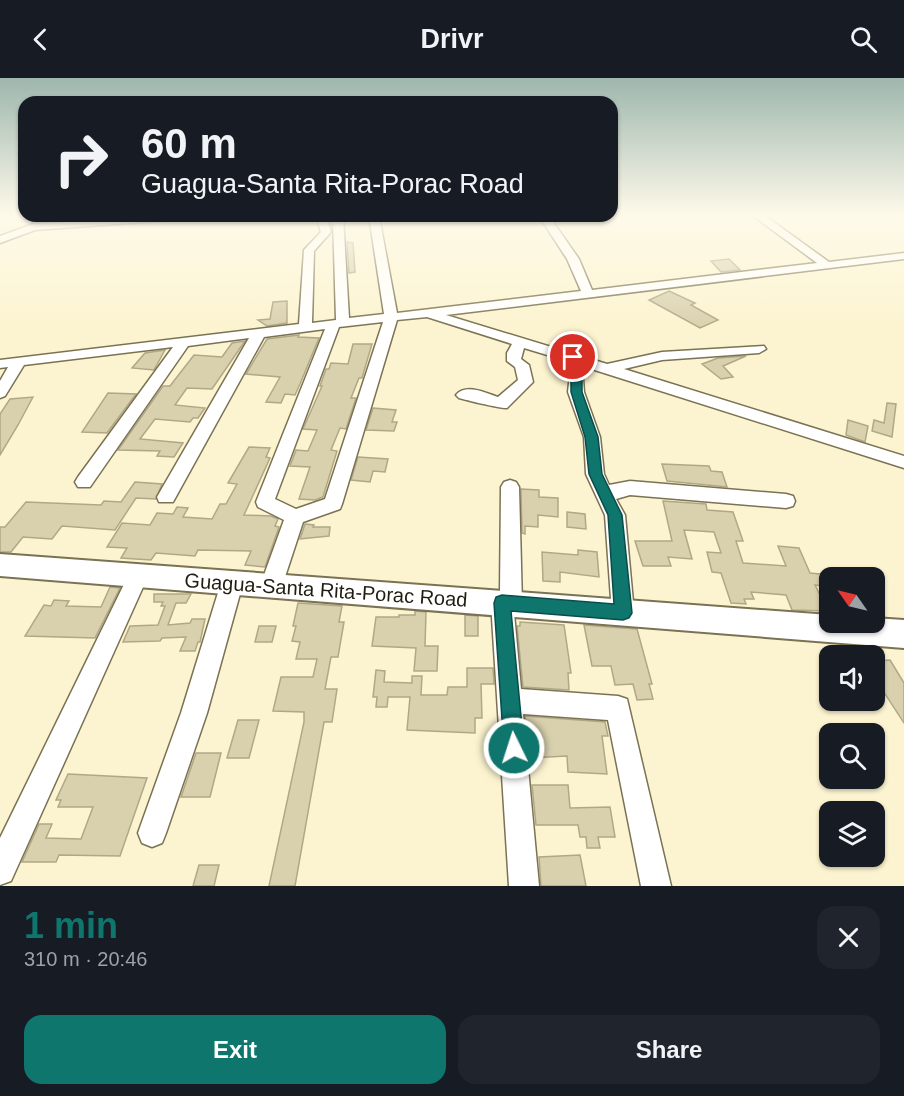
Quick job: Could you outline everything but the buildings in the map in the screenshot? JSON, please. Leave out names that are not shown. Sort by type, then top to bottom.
[{"type":"main road","name":"Guagua-Santa Rita-Porac Road","points":[[0,565],[904,634]]},
{"type":"street","points":[[305,328],[309,253]]},
{"type":"street","points":[[339,253],[338,324],[265,502],[295,517],[333,504],[391,318],[380,253]]},
{"type":"street","points":[[569,253],[588,294]]},
{"type":"street","points":[[810,253],[827,265]]},
{"type":"street","points":[[0,364],[904,256]]},
{"type":"street","points":[[426,312],[904,462]]},
{"type":"street","points":[[166,497],[259,333]]},
{"type":"street","points":[[464,395],[476,395],[501,404],[517,387],[526,382],[522,365],[514,361],[514,353],[520,344],[515,339]]},
{"type":"street","points":[[84,482],[183,342]]},
{"type":"street","points":[[606,369],[662,356],[759,349]]},
{"type":"street","points":[[573,357],[577,374],[576,392],[592,437],[595,474],[615,515],[623,613]]},
{"type":"street","points":[[0,393],[18,363]]},
{"type":"street","points":[[510,487],[507,603],[510,701],[524,886]]},
{"type":"street","points":[[607,496],[616,490],[630,488],[786,501]]},
{"type":"street","points":[[271,586],[295,517]]},
{"type":"street","points":[[0,870],[138,576]]},
{"type":"street","points":[[152,833],[194,713],[232,583]]},
{"type":"street","points":[[510,701],[618,708],[656,886]]},
{"type":"route","points":[[514,748],[502,603],[623,613],[615,515],[595,474],[592,437],[576,392],[577,374],[573,357]]}]
